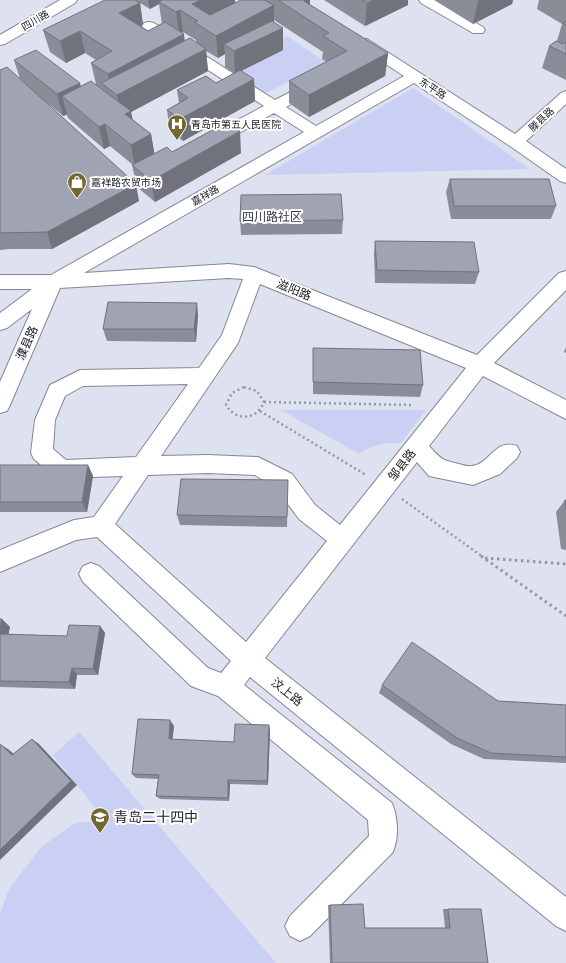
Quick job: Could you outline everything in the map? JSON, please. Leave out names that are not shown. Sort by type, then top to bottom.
[{"type":"street","name":"四川路","points":[[0,41],[70,0]]},
{"type":"street","points":[[426,0],[478,30]]},
{"type":"street","points":[[149,26],[316,133]]},
{"type":"street","name":"东平路","points":[[350,34],[516,142],[566,177]]},
{"type":"street","points":[[195,151],[331,76]]},
{"type":"street","name":"嘉祥路","points":[[0,323],[54,282],[415,76]]},
{"type":"street","name":"滕县路","points":[[516,142],[566,96]]},
{"type":"street","name":"滋阳路","points":[[0,282],[54,282],[229,271],[254,274],[480,365],[566,410]]},
{"type":"street","points":[[0,561],[74,530],[101,526],[231,338],[254,274]]},
{"type":"street","name":"邹县路","points":[[226,687],[480,365],[566,278]]},
{"type":"street","name":"濮县路","points":[[0,405],[54,282]]},
{"type":"street","points":[[205,376],[80,378],[57,392],[45,420],[42,454],[62,468],[208,464],[258,466],[284,481],[307,512],[342,540]]},
{"type":"street","points":[[416,446],[437,468],[473,476],[492,467],[509,452]]},
{"type":"street","name":"汶上路","points":[[101,526],[248,660],[566,916]]},
{"type":"street","points":[[91,574],[200,677],[226,687],[382,813],[383,842],[300,926]]},
{"type":"path","points":[[250,388],[260,393],[264,402],[260,411],[250,417],[237,417],[228,410],[227,400],[233,391],[250,388]]},
{"type":"path","points":[[264,402],[413,405]]},
{"type":"path","points":[[260,411],[384,486],[566,616]]},
{"type":"path","points":[[485,558],[566,564]]},
{"type":"shaded area","points":[[287,36],[326,62],[264,94],[235,74],[282,50],[273,43]]},
{"type":"shaded area","points":[[413,88],[530,169],[265,175]]},
{"type":"shaded area","points":[[281,410],[426,410],[401,443],[379,445],[369,448],[359,454]]},
{"type":"shaded area","name":"青岛二十四中","points":[[79,732],[276,963],[0,963],[0,914],[9,889],[41,847],[75,823],[105,820],[53,755]]},
{"type":"building","points":[[105,0],[135,0],[140,3],[119,13],[148,31],[165,22],[184,34],[108,74],[91,63],[112,51],[80,31],[60,41],[43,30]]},
{"type":"building","points":[[162,0],[201,0],[192,4],[210,15],[241,0],[264,0],[274,5],[216,36],[194,22],[198,21],[180,10],[176,12],[159,2]]},
{"type":"building","points":[[278,0],[305,0],[304,1],[388,53],[309,95],[289,81],[347,51],[323,36],[329,33]]},
{"type":"building","points":[[362,0],[374,0],[367,3]]},
{"type":"building","points":[[272,21],[283,28],[234,51],[224,44]]},
{"type":"building","points":[[190,38],[206,49],[117,95],[101,83]]},
{"type":"building","points":[[556,41],[563,44],[566,42],[566,54],[549,46]]},
{"type":"building","points":[[36,50],[80,83],[57,94],[14,60]]},
{"type":"building","points":[[7,67],[136,184],[47,232],[0,233],[0,70]]},
{"type":"building","points":[[240,70],[254,79],[180,119],[167,110],[188,98],[177,90],[206,76],[216,83]]},
{"type":"building","points":[[91,81],[131,111],[125,114],[151,134],[131,145],[105,124],[99,127],[62,96]]},
{"type":"building","points":[[227,122],[240,131],[151,181],[132,165],[167,147],[172,152]]},
{"type":"building","points":[[450,179],[549,179],[556,206],[454,206]]},
{"type":"building","points":[[341,194],[343,220],[240,221],[241,195]]},
{"type":"building","points":[[375,241],[474,242],[479,272],[377,270]]},
{"type":"building","points":[[108,302],[197,303],[194,329],[103,329]]},
{"type":"building","points":[[313,348],[420,350],[423,385],[313,382]]},
{"type":"building","points":[[0,465],[88,465],[82,502],[0,502]]},
{"type":"building","points":[[181,479],[288,480],[287,517],[177,515]]},
{"type":"building","points":[[0,619],[2,619],[0,630]]},
{"type":"building","points":[[69,625],[100,626],[93,669],[72,668],[69,682],[0,681],[0,634],[67,636]]},
{"type":"building","points":[[412,642],[498,701],[566,705],[566,757],[491,753],[457,738],[382,685]]},
{"type":"building","points":[[138,719],[170,720],[169,739],[234,742],[235,724],[269,725],[267,781],[228,780],[228,798],[156,796],[159,775],[132,774]]},
{"type":"building","points":[[32,739],[71,781],[0,850],[0,744],[12,755]]},
{"type":"building","points":[[363,904],[365,928],[450,928],[448,909],[481,909],[488,963],[332,963],[330,905]]},
{"type":"place","name":"青岛市第五人民医院","points":[[177,141]]},
{"type":"place","name":"嘉祥路农贸市场","points":[[77,199]]},
{"type":"place","name":"青岛二十四中","points":[[100,834]]},
{"type":"district","name":"四川路社区","points":[[272,217]]}]
